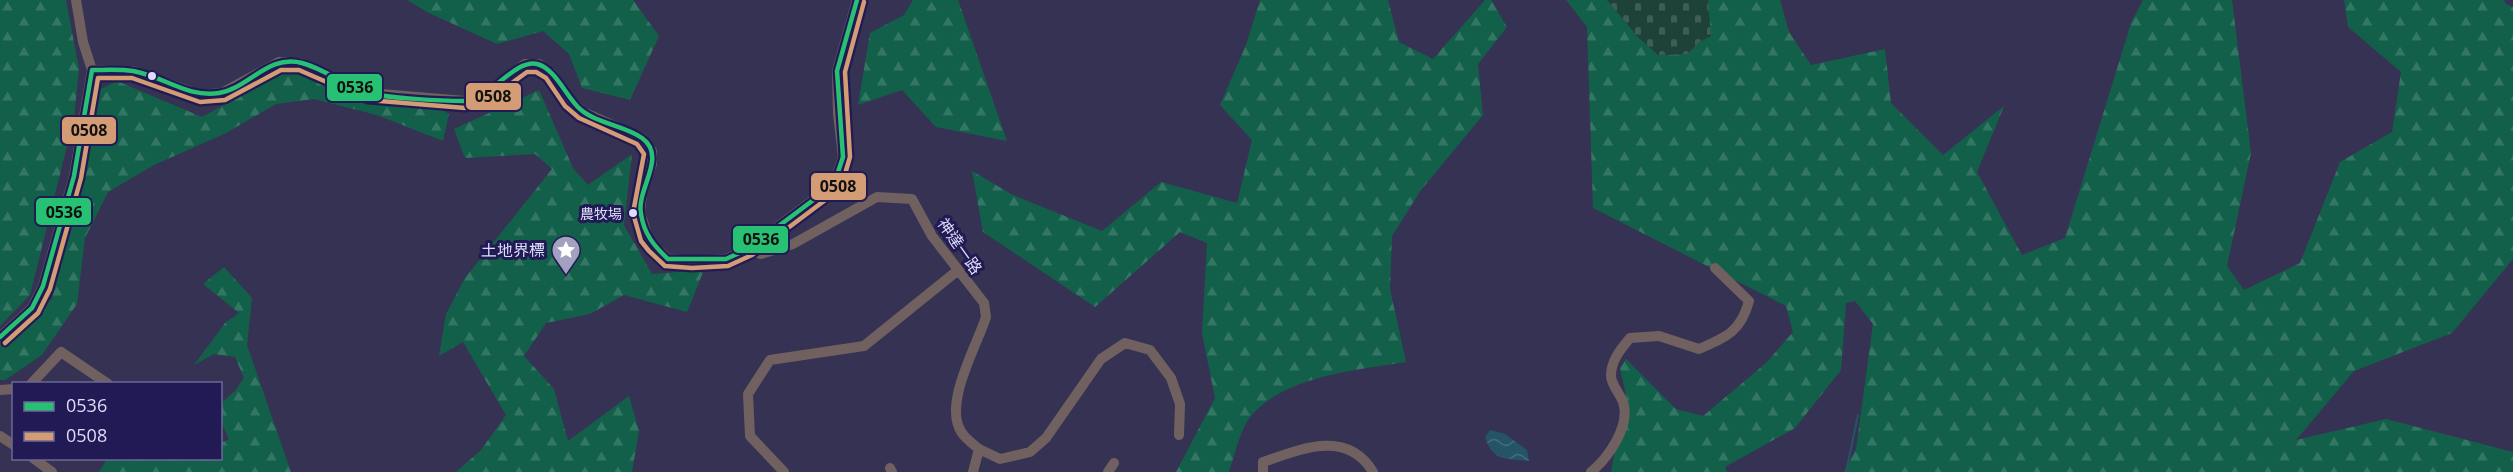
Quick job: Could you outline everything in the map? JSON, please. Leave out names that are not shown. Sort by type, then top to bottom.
[{"type":"street","points":[[0,337],[32,308],[43,286],[74,176],[92,70],[83,42],[76,0]]},
{"type":"street","points":[[92,70],[133,71],[200,95],[222,93],[279,62],[301,63],[369,93],[465,101],[486,93],[525,64],[539,64],[551,73],[571,101],[583,111],[642,138],[652,151],[652,164],[642,194],[640,212],[648,238],[668,259],[693,261],[726,259],[748,249],[824,192],[836,178],[843,157],[838,114],[837,70],[857,0]]},
{"type":"street","name":"神達一路","points":[[748,249],[761,254],[794,244],[877,197],[912,199],[932,236],[984,303],[986,316],[956,398],[955,417],[961,432],[979,449]]},
{"type":"street","points":[[1591,472],[1609,453],[1621,430],[1625,409],[1611,377],[1617,354],[1630,338],[1659,336],[1699,349],[1722,339],[1744,320],[1749,301],[1714,268]]},
{"type":"street","points":[[784,472],[750,435],[748,394],[770,360],[864,346],[957,271]]},
{"type":"street","points":[[973,472],[979,449],[1000,459],[1030,452],[1046,438],[1101,359],[1125,343],[1150,350],[1171,378],[1180,404],[1179,435]]},
{"type":"street","points":[[33,382],[61,352],[105,382]]},
{"type":"street","points":[[1263,472],[1263,462],[1294,451],[1328,445],[1345,446],[1366,461],[1372,472]]},
{"type":"street","points":[[34,460],[52,472]]},
{"type":"green space","points":[[0,0],[66,0],[79,69],[74,118],[30,295],[0,326]]},
{"type":"green space","points":[[407,0],[633,0],[659,36],[630,100],[582,88],[569,54],[543,31],[497,44],[429,13]]},
{"type":"green space","points":[[913,0],[958,0],[1007,141],[936,127],[902,90],[858,105],[870,33],[904,15]]},
{"type":"green space","points":[[1260,0],[1388,0],[1399,42],[1433,59],[1485,0],[1491,0],[1507,27],[1478,64],[1483,115],[1421,190],[1392,236],[1390,289],[1406,362],[1322,377],[1282,392],[1265,403],[1247,421],[1229,472],[1176,472],[1215,398],[1202,333],[1207,243],[1180,232],[1095,307],[983,232],[972,171],[1013,195],[1102,231],[1161,182],[1237,203],[1252,140],[1220,105],[1246,45]]},
{"type":"green space","points":[[1566,0],[1607,0],[1638,37],[1659,55],[1687,54],[1699,42],[1710,36],[1708,0],[1780,0],[1789,32],[1811,65],[1885,49],[1891,103],[1943,155],[2004,106],[1977,172],[2022,255],[2065,238],[2131,23],[2143,0],[2232,0],[2251,153],[2227,266],[2244,290],[2300,263],[2340,162],[2392,132],[2401,72],[2348,27],[2344,0],[2504,0],[2506,4],[2513,7],[2513,259],[2452,333],[2354,371],[2296,440],[2386,419],[2513,452],[2513,472],[1844,472],[1856,449],[1873,324],[1855,301],[1846,303],[1841,370],[1795,428],[1725,467],[1727,472],[1611,472],[1616,444],[1629,409],[1620,368],[1626,359],[1676,409],[1703,416],[1766,363],[1793,332],[1786,306],[1593,208],[1587,27]]},
{"type":"green space","points":[[1607,0],[1708,0],[1711,36],[1699,42],[1687,54],[1658,55],[1638,37]]},
{"type":"green space","points":[[288,69],[358,97],[438,107],[449,114],[443,141],[377,115],[314,99],[276,104],[226,133],[154,165],[108,192],[85,238],[77,304],[42,355],[5,380],[0,380],[0,343],[52,299],[90,142],[97,91],[117,81],[202,117]]},
{"type":"green space","points":[[539,90],[573,168],[588,185],[632,154],[624,225],[652,274],[704,270],[687,312],[624,295],[590,314],[546,323],[524,356],[554,389],[568,441],[629,396],[639,431],[632,472],[456,472],[481,450],[506,415],[463,342],[439,356],[446,314],[465,278],[552,169],[535,154],[465,158],[454,129]]},
{"type":"green space","points":[[224,267],[252,298],[247,345],[291,472],[99,472],[106,460],[222,460],[222,442],[229,439],[222,424],[222,402],[235,391],[244,378],[235,357],[214,354],[194,365],[225,323],[239,313],[203,284]]},
{"type":"water","points":[[1490,430],[1505,434],[1527,450],[1529,461],[1507,459],[1496,455],[1485,437]]},
{"type":"waterway","points":[[1846,472],[1858,415]]},
{"type":"transit line","name":"0536","points":[[92,70],[133,71],[186,90],[207,94],[230,90],[279,63],[302,63],[376,95],[463,101],[483,94],[520,68],[528,64],[537,64],[555,77],[580,109],[602,121],[635,134],[649,146],[652,164],[643,194],[641,214],[647,234],[663,254],[668,259],[726,259],[748,249],[824,192],[836,178],[843,157],[837,71],[857,0]]},
{"type":"transit line","name":"0508","points":[[5,343],[38,313],[50,289],[81,178],[98,78],[132,78],[200,102],[225,100],[281,70],[299,70],[368,100],[465,108],[490,99],[527,72],[536,72],[546,78],[565,106],[579,118],[637,144],[644,154],[633,213],[641,241],[649,251],[665,266],[692,268],[728,266],[752,255],[828,198],[843,181],[850,157],[845,72],[864,2]]},
{"type":"transit line","name":"0536","points":[[0,337],[32,308],[43,286],[74,176],[92,70]]},
{"type":"place","name":"農牧場","points":[[633,213]]},
{"type":"place","name":"土地界標","points":[[566,276]]}]
